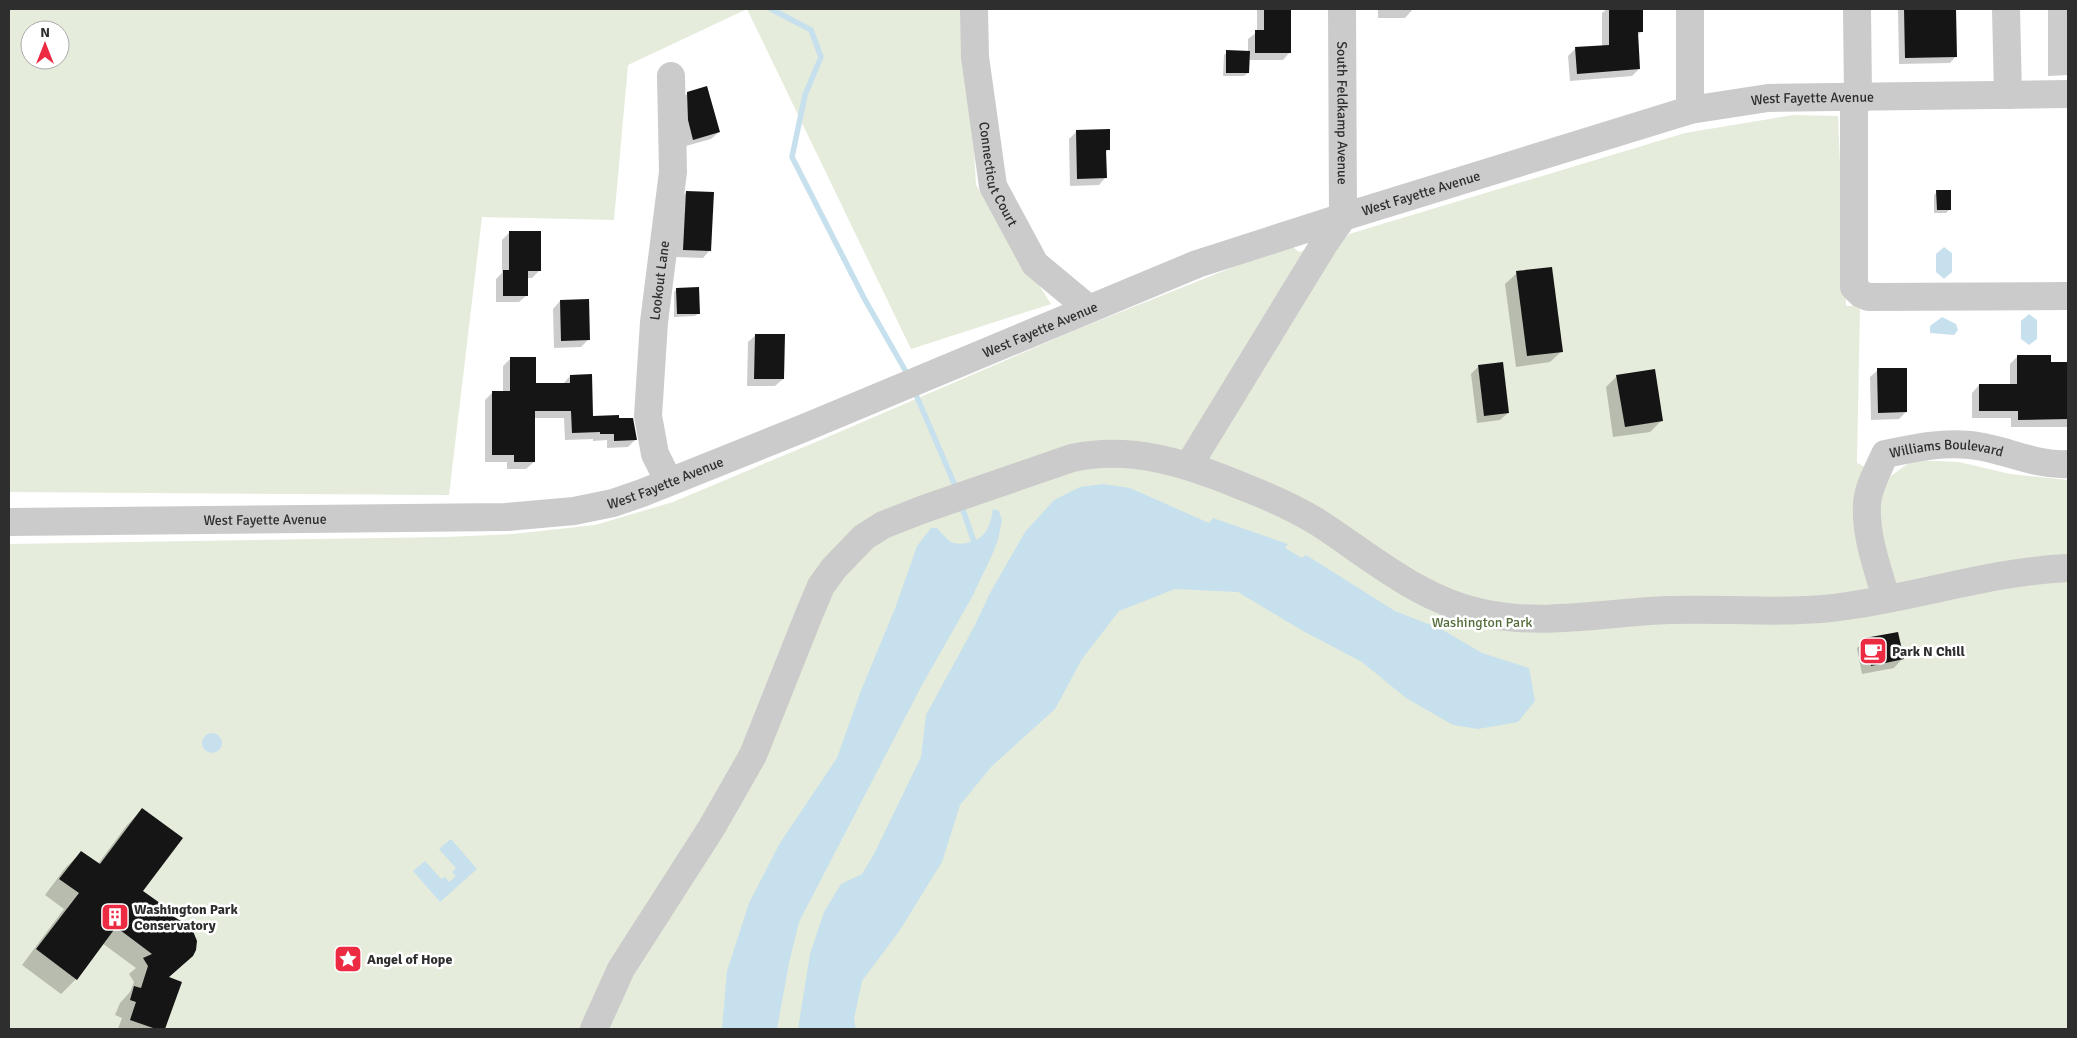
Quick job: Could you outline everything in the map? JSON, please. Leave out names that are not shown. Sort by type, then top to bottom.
[{"type":"street","name":"Connecticut Court","points":[[974,9],[975,57],[993,186],[1035,264],[1088,308]]},
{"type":"street","name":"South Feldkamp Avenue","points":[[1342,9],[1343,217]]},
{"type":"street","points":[[1690,9],[1690,110]]},
{"type":"street","points":[[1857,9],[1858,97],[1854,110],[1854,287],[1861,294],[1868,297],[2068,296]]},
{"type":"street","points":[[2006,9],[2008,95]]},
{"type":"street","name":"Lookout Lane","points":[[670,482],[655,454],[648,416],[654,322],[674,172],[671,76]]},
{"type":"street","name":"West Fayette Avenue","points":[[9,522],[506,517],[574,511],[603,505],[642,493],[804,428],[1197,264],[1690,110],[1768,98],[2068,94]]},
{"type":"street","points":[[1190,465],[1324,244],[1343,217]]},
{"type":"street","name":"Williams Boulevard","points":[[1886,598],[1868,526],[1867,504],[1872,481],[1885,454],[1938,443],[1971,445],[2052,464],[2068,464]]},
{"type":"street","points":[[594,1029],[622,969],[712,827],[754,755],[810,612],[822,586],[834,568],[864,537],[883,525],[1072,458],[1087,455],[1125,454],[1158,458],[1190,465],[1297,510],[1424,593],[1479,613],[1530,620],[1660,610],[1812,610],[1847,606],[2016,572],[2068,568]]},
{"type":"green space","points":[[9,9],[747,9],[628,65],[614,220],[482,217],[449,495],[9,492]]},
{"type":"green space","points":[[747,9],[966,9],[976,185],[1051,304],[911,349]]},
{"type":"green space","name":"Washington Park","points":[[1793,115],[1838,116],[1846,306],[1860,306],[1857,463],[1888,478],[1913,460],[1959,462],[2010,474],[2068,480],[2068,1029],[9,1029],[9,544],[445,537],[513,534],[595,525],[673,502],[1078,329],[1246,262],[1293,247],[1299,252],[1343,240],[1349,234],[1685,133]]},
{"type":"water","points":[[1944,247],[1952,253],[1952,272],[1944,279],[1936,272],[1936,254]]},
{"type":"water","points":[[2029,314],[2037,320],[2037,339],[2029,345],[2021,339],[2021,321]]},
{"type":"water","points":[[1942,317],[1956,324],[1958,330],[1954,335],[1930,333],[1930,326]]},
{"type":"water","points":[[1103,484],[1130,488],[1209,523],[1213,518],[1288,544],[1285,548],[1302,558],[1306,555],[1395,611],[1441,629],[1482,653],[1529,668],[1535,701],[1518,722],[1478,729],[1453,725],[1406,698],[1362,662],[1303,631],[1238,592],[1175,589],[1119,611],[1082,659],[1055,709],[992,766],[960,805],[942,862],[900,930],[862,981],[854,1019],[856,1029],[798,1029],[810,954],[824,912],[841,884],[862,874],[874,854],[921,757],[926,715],[975,625],[990,593],[1025,532],[1054,500],[1080,487]]},
{"type":"water","points":[[993,509],[999,511],[1002,520],[998,540],[992,555],[972,597],[922,685],[799,922],[789,963],[777,1029],[722,1029],[727,971],[749,903],[780,843],[837,758],[860,693],[896,606],[917,546],[931,528],[937,528],[953,543],[963,544],[979,539],[988,527]]},
{"type":"water","points":[[212,733],[219,736],[222,743],[219,750],[212,753],[205,750],[202,743],[205,736]]},
{"type":"water","points":[[451,839],[477,869],[440,902],[413,871],[425,861],[441,879],[445,877],[449,882],[456,876],[452,872],[456,868],[439,849]]},
{"type":"building","points":[[1264,9],[1291,9],[1291,53],[1255,53],[1255,30],[1264,30]]},
{"type":"building","points":[[1609,9],[1643,9],[1643,32],[1638,32],[1640,69],[1577,74],[1575,47],[1609,45]]},
{"type":"building","points":[[1904,9],[1956,9],[1957,57],[1905,58]]},
{"type":"building","points":[[1226,50],[1250,51],[1249,73],[1226,73]]},
{"type":"building","points":[[707,86],[720,132],[693,140],[688,120],[687,92]]},
{"type":"building","points":[[1110,129],[1110,150],[1106,150],[1107,178],[1077,179],[1076,130]]},
{"type":"building","points":[[1936,190],[1951,190],[1951,210],[1937,210]]},
{"type":"building","points":[[686,191],[714,192],[711,251],[683,250]]},
{"type":"building","points":[[509,231],[541,231],[541,271],[528,271],[528,296],[503,296],[503,270],[509,270]]},
{"type":"building","points":[[1552,267],[1563,352],[1527,356],[1516,271]]},
{"type":"building","points":[[699,287],[700,314],[677,314],[676,288]]},
{"type":"building","points":[[589,299],[590,340],[561,341],[560,300]]},
{"type":"building","points":[[755,334],[785,334],[784,379],[754,379]]},
{"type":"building","points":[[2017,355],[2051,355],[2051,362],[2068,362],[2068,419],[2018,420],[2018,411],[1979,411],[1979,384],[2017,384]]},
{"type":"building","points":[[510,357],[536,357],[536,383],[570,383],[570,375],[592,374],[593,416],[619,415],[619,418],[633,418],[637,440],[614,441],[614,434],[600,434],[600,432],[572,433],[571,411],[535,411],[535,462],[514,462],[514,455],[492,455],[492,391],[510,391]]},
{"type":"building","points":[[1503,362],[1509,413],[1484,416],[1478,365]]},
{"type":"building","points":[[1877,368],[1907,368],[1907,412],[1878,413]]},
{"type":"building","points":[[1655,369],[1663,421],[1625,427],[1616,375]]},
{"type":"building","points":[[1898,632],[1904,659],[1871,666],[1865,638]]},
{"type":"building","name":"Washington Park Conservatory","points":[[142,808],[183,838],[143,891],[174,913],[171,915],[189,926],[197,941],[193,956],[169,977],[182,982],[165,1029],[156,1029],[130,1020],[136,1002],[130,1000],[134,986],[141,988],[148,966],[143,958],[152,954],[116,927],[77,980],[36,949],[79,893],[59,879],[81,851],[100,864]]},
{"type":"waterway","points":[[771,9],[811,30],[821,57],[805,95],[792,157],[864,298],[909,377]]},
{"type":"waterway","points":[[914,390],[957,490]]},
{"type":"waterway","points":[[961,504],[974,542]]},
{"type":"place","name":"Park N Chill","points":[[1873,651]]},
{"type":"place","name":"Washington Park Conservatory","points":[[115,917]]},
{"type":"place","name":"Angel of Hope","points":[[348,959]]}]
